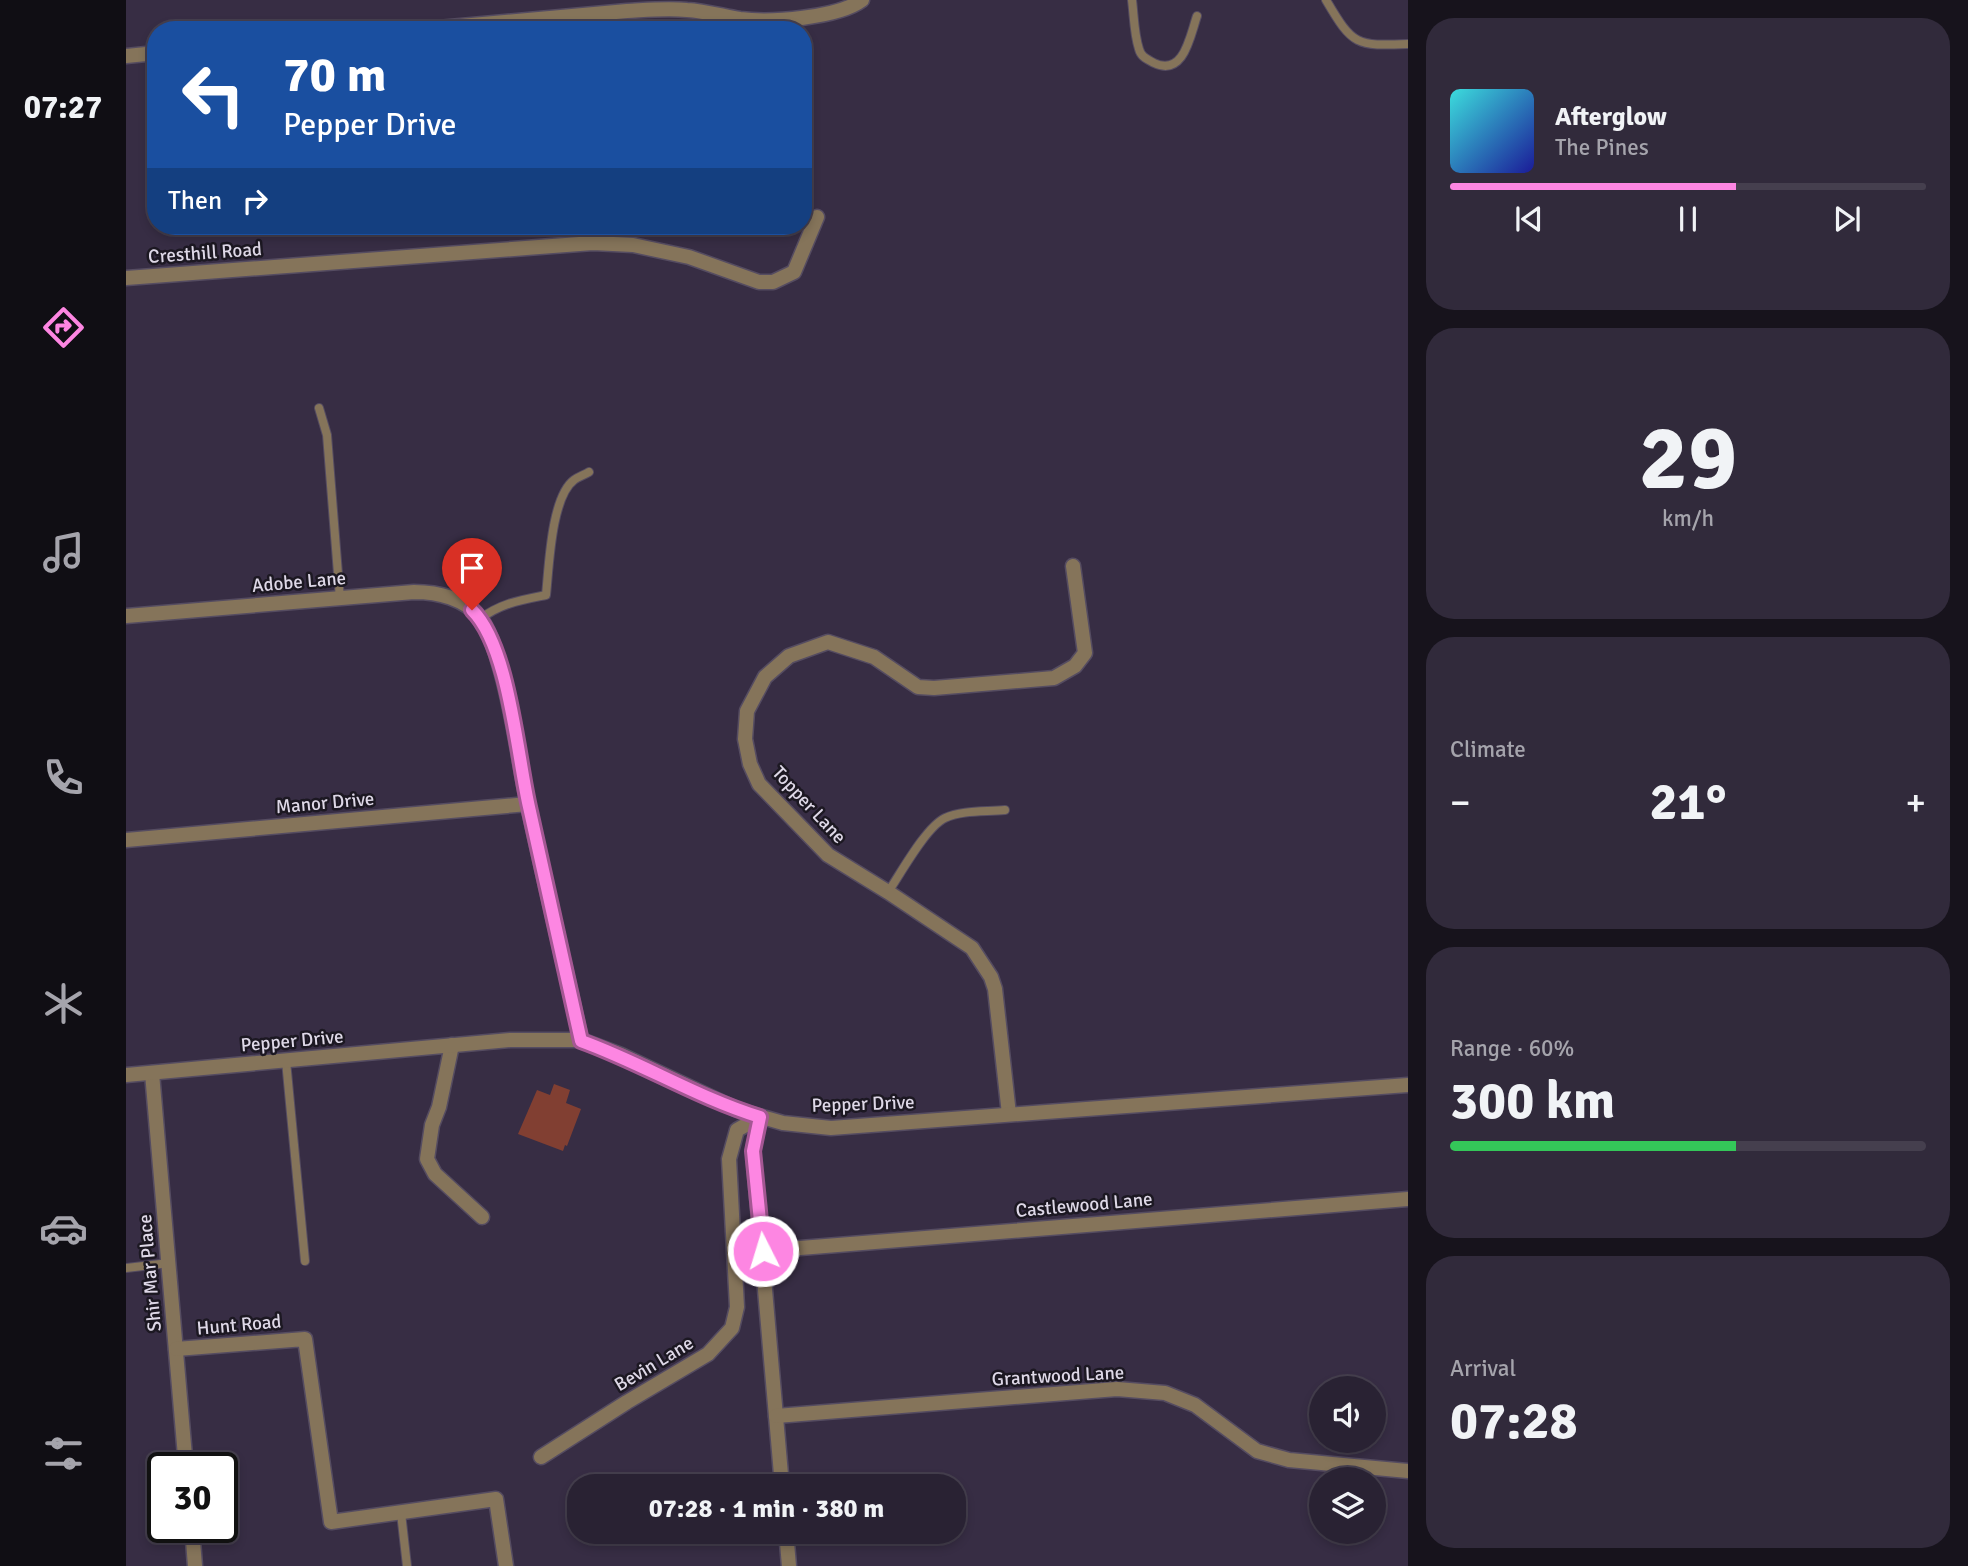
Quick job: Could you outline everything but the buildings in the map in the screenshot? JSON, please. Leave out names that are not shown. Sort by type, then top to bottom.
[{"type":"street","points":[[516,21],[658,10],[687,10],[752,20],[821,16],[862,0]]},
{"type":"street","points":[[126,56],[147,54]]},
{"type":"street","name":"Cresthill Road","points":[[812,229],[817,217]]},
{"type":"street","name":"Cresthill Road","points":[[126,278],[593,243],[633,245],[689,257],[760,282],[773,282],[794,272],[809,235]]},
{"type":"street","name":"Topper Lane","points":[[1009,1114],[995,989],[972,948],[829,856],[759,783],[750,764],[745,739],[747,711],[765,677],[789,656],[828,642],[874,657],[918,687],[1054,678],[1075,666],[1085,653],[1073,566]]},
{"type":"street","name":"Adobe Lane","points":[[126,616],[425,592],[453,599],[476,615]]},
{"type":"street","points":[[476,615],[495,649],[508,693],[528,804],[581,1041]]},
{"type":"street","name":"Manor Drive","points":[[126,840],[528,804]]},
{"type":"street","name":"Pepper Drive","points":[[126,1075],[510,1040],[581,1041],[621,1055],[717,1102],[760,1117],[831,1128],[1408,1086]]},
{"type":"street","points":[[452,1045],[439,1107],[432,1125],[427,1159],[435,1174],[482,1217]]},
{"type":"street","name":"Shir Mar Place","points":[[152,1073],[185,1452]]},
{"type":"street","points":[[760,1117],[753,1151],[781,1474]]},
{"type":"street","name":"Bevin Lane","points":[[541,1457],[708,1354],[732,1328],[737,1307],[729,1158],[737,1130],[760,1117]]},
{"type":"street","name":"Castlewood Lane","points":[[763,1251],[1408,1199]]},
{"type":"street","name":"Hunt Road","points":[[176,1349],[305,1339],[331,1522],[401,1513]]},
{"type":"street","name":"Grantwood Lane","points":[[776,1416],[1117,1389],[1165,1393],[1195,1405],[1257,1451],[1289,1460],[1408,1471]]},
{"type":"street","points":[[401,1513],[496,1499],[506,1566]]},
{"type":"street","points":[[193,1543],[195,1566]]},
{"type":"street","points":[[787,1544],[789,1566]]},
{"type":"lane","points":[[1132,0],[1139,50],[1144,58],[1161,66],[1171,66],[1184,55],[1197,16]]},
{"type":"lane","points":[[1326,0],[1341,27],[1359,43],[1374,46],[1408,44]]},
{"type":"lane","points":[[319,408],[327,435],[340,598]]},
{"type":"lane","points":[[476,615],[509,602],[546,596],[554,524],[565,492],[573,480],[589,472]]},
{"type":"lane","points":[[888,892],[930,830],[944,819],[958,814],[1005,810]]},
{"type":"lane","points":[[286,1061],[305,1261]]},
{"type":"lane","points":[[126,1268],[169,1263]]},
{"type":"lane","points":[[401,1513],[407,1566]]},
{"type":"route","points":[[472,610],[480,619],[495,649],[508,693],[528,804],[581,1041],[621,1055],[717,1102],[760,1117],[753,1151],[763,1251]]}]
